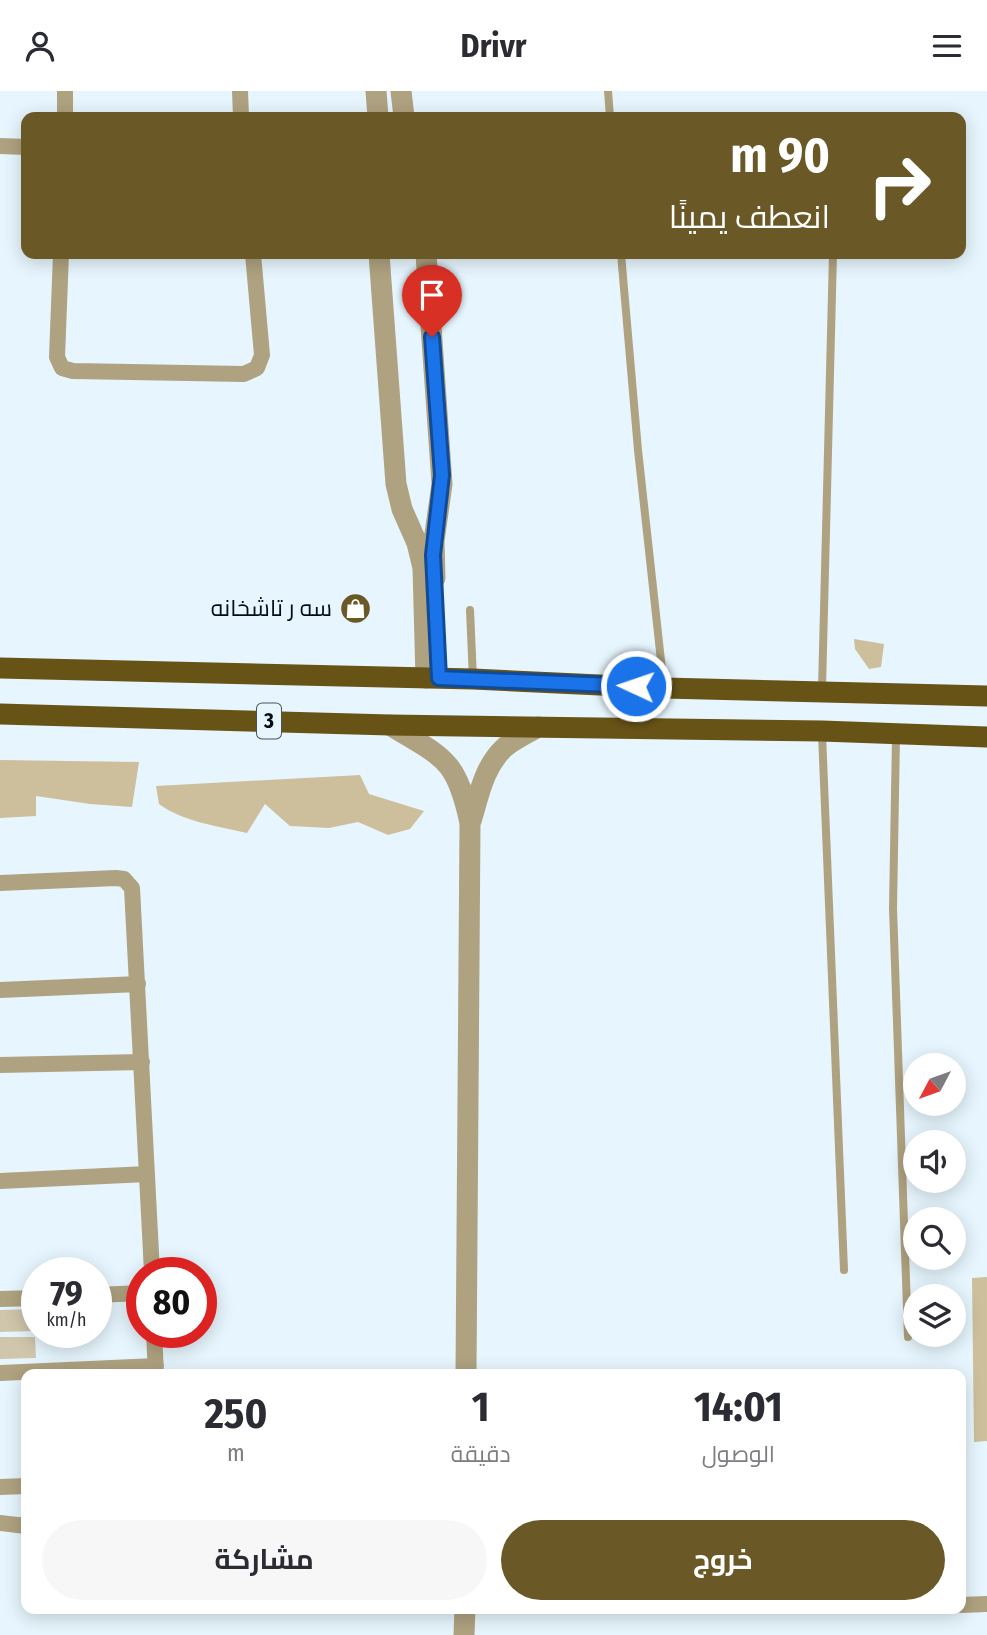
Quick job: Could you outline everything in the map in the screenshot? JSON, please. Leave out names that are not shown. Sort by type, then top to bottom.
[{"type":"highway","name":"3","points":[[0,668],[473,679],[664,688],[987,696]]},
{"type":"highway","name":"3","points":[[0,714],[390,725],[822,731],[987,737]]},
{"type":"street","points":[[65,91],[65,112]]},
{"type":"street","points":[[240,91],[241,112]]},
{"type":"street","points":[[376,91],[378,112]]},
{"type":"street","points":[[401,91],[403,112]]},
{"type":"street","points":[[0,146],[21,148]]},
{"type":"street","points":[[61,259],[57,357],[62,368],[73,371],[244,374],[257,368],[262,355],[253,259]]},
{"type":"street","points":[[379,259],[394,468],[406,520],[427,556]]},
{"type":"street","points":[[426,259],[442,475],[437,517],[427,556],[433,678]]},
{"type":"street","points":[[406,520],[437,517]]},
{"type":"street","points":[[390,725],[444,759],[459,783],[470,823],[466,1369]]},
{"type":"street","points":[[470,823],[483,779],[493,762],[506,747],[538,727]]},
{"type":"street","points":[[0,883],[116,878],[128,882],[134,892],[151,1257]]},
{"type":"street","points":[[0,990],[138,984]]},
{"type":"street","points":[[0,1065],[142,1062]]},
{"type":"street","points":[[0,1181],[147,1174]]},
{"type":"street","points":[[0,1299],[21,1298]]},
{"type":"street","points":[[155,1348],[156,1369]]},
{"type":"street","points":[[0,1373],[21,1373]]},
{"type":"street","points":[[0,1487],[21,1486]]},
{"type":"street","points":[[0,1523],[21,1525]]},
{"type":"street","points":[[966,1605],[987,1604]]},
{"type":"street","points":[[464,1635],[465,1614]]},
{"type":"lane","points":[[608,91],[610,112]]},
{"type":"lane","points":[[621,259],[638,450],[664,688]]},
{"type":"lane","points":[[822,692],[833,259]]},
{"type":"lane","points":[[470,610],[473,679]]},
{"type":"lane","points":[[822,731],[844,1270]]},
{"type":"lane","points":[[896,734],[893,908],[906,1284]]},
{"type":"shaded area","points":[[854,639],[884,644],[881,667],[869,669],[855,649]]},
{"type":"shaded area","points":[[0,760],[139,762],[132,807],[36,796],[36,816],[0,818]]},
{"type":"shaded area","points":[[360,775],[369,794],[424,811],[410,829],[388,835],[358,822],[329,828],[290,826],[265,804],[247,833],[201,823],[169,810],[159,804],[156,786]]},
{"type":"shaded area","points":[[987,1277],[987,1441],[974,1442],[972,1278]]},
{"type":"shaded area","points":[[21,1309],[21,1331],[0,1332],[0,1310]]},
{"type":"shaded area","points":[[0,1337],[21,1337],[21,1348],[36,1348],[36,1358],[0,1359]]},
{"type":"place","name":"سه ر تاشخانه","points":[[355,608]]},
{"type":"route","points":[[432,337],[442,475],[433,555],[439,678],[636,686]]}]
